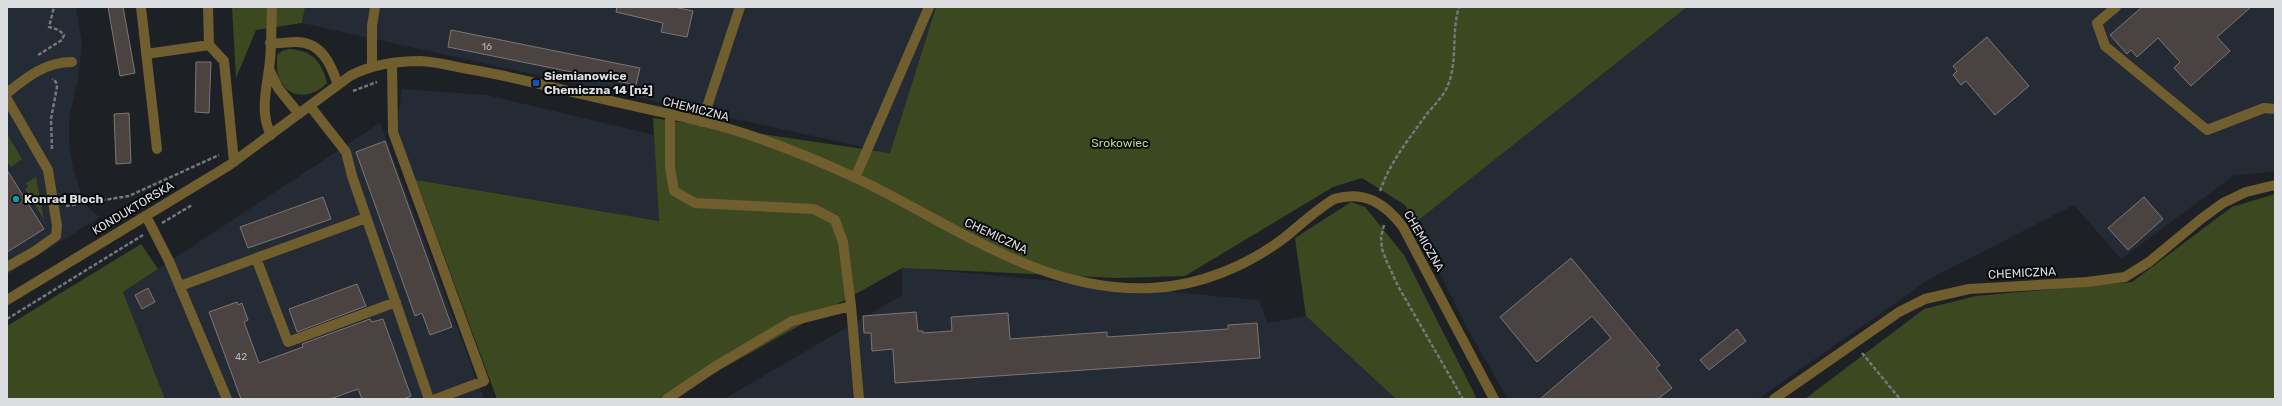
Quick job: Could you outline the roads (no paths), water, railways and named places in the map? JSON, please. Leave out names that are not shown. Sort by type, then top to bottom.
[{"type":"street","points":[[142,7],[157,149]]},
{"type":"street","points":[[208,7],[210,44],[224,61],[234,162]]},
{"type":"street","points":[[271,135],[265,116],[265,84],[269,69],[272,7]]},
{"type":"street","points":[[372,66],[372,26],[375,7]]},
{"type":"street","points":[[702,122],[740,7]]},
{"type":"street","points":[[855,178],[929,7]]},
{"type":"street","points":[[2116,7],[2097,23],[2105,46],[2206,130],[2264,108],[2275,109]]},
{"type":"street","points":[[270,43],[296,42],[320,51],[330,64],[338,85]]},
{"type":"street","points":[[146,54],[210,44]]},
{"type":"street","points":[[7,94],[44,66],[72,62]]},
{"type":"street","name":"CHEMICZNA","points":[[372,66],[392,63],[432,62],[485,72],[702,122],[790,150],[855,178],[964,236],[1008,257],[1076,281],[1118,288],[1153,288],[1187,284],[1220,273],[1256,257],[1334,199],[1356,196],[1377,201],[1394,214],[1403,226],[1494,399]]},
{"type":"street","points":[[392,63],[393,132],[484,381],[436,399]]},
{"type":"street","name":"KONDUKTORSKA","points":[[7,300],[234,162],[338,85],[360,71],[372,66]]},
{"type":"street","points":[[269,69],[278,88],[299,114]]},
{"type":"street","points":[[7,98],[48,170],[57,226],[56,236],[35,251],[7,267]]},
{"type":"street","points":[[310,106],[346,152],[352,176],[366,218],[429,399]]},
{"type":"street","points":[[670,115],[670,167],[674,191],[695,203],[814,209],[835,220],[843,242],[851,306],[859,399]]},
{"type":"street","name":"CHEMICZNA","points":[[1774,399],[1899,312],[1925,299],[1969,289],[2095,281],[2125,277],[2149,262],[2200,219],[2223,203],[2246,192],[2275,185]]},
{"type":"street","points":[[146,216],[180,286],[227,399]]},
{"type":"street","points":[[180,286],[366,218]]},
{"type":"street","points":[[256,258],[288,342],[396,302]]},
{"type":"street","points":[[666,399],[716,366],[792,321],[851,306]]},
{"type":"place","name":"Siemianowice Chemiczna 14 [nż]","points":[[536,83]]},
{"type":"place","name":"Konrad Bloch","points":[[16,199]]},
{"type":"park label","name":"Srokowiec","points":[[1120,143]]}]
